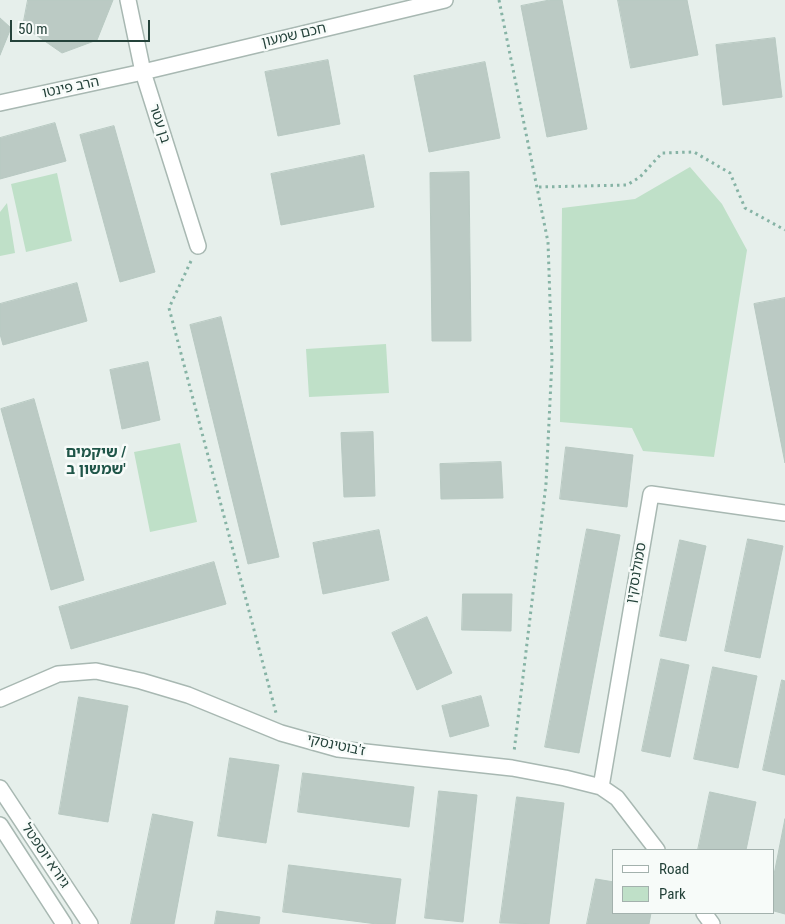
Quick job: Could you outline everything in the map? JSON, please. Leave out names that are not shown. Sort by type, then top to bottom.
[{"type":"street","name":"בן עטר","points":[[128,0],[143,72],[198,246]]},
{"type":"street","name":"חכם שמעון","points":[[143,72],[446,0]]},
{"type":"street","name":"הרב פינטו","points":[[0,103],[143,72]]},
{"type":"street","name":"סמולנסקין","points":[[601,787],[651,494],[785,513]]},
{"type":"street","name":"ז'בוטינסקי","points":[[0,700],[58,674],[96,671],[141,681],[188,695],[281,733],[338,749],[512,768],[601,787],[617,798],[656,849]]},
{"type":"street","name":"גיורא יוספטל","points":[[0,788],[90,924]]},
{"type":"street","name":"גיורא יוספטל","points":[[0,825],[64,924]]},
{"type":"path","points":[[500,0],[548,242],[552,360],[546,484],[512,768]]},
{"type":"path","points":[[538,187],[628,185],[640,176],[662,153],[694,152],[730,173],[745,208],[785,230]]},
{"type":"path","points":[[198,246],[169,308],[281,733]]},
{"type":"green space","points":[[690,167],[722,204],[747,250],[714,457],[643,451],[632,428],[560,422],[562,208],[635,199]]},
{"type":"green space","points":[[57,173],[72,241],[26,252],[11,184]]},
{"type":"green space","points":[[7,203],[15,253],[0,256],[0,212]]},
{"type":"green space","points":[[386,344],[389,393],[309,397],[306,349]]},
{"type":"green space","points":[[180,443],[197,522],[150,532],[134,452]]},
{"type":"building","points":[[28,0],[113,0],[97,40],[62,53],[23,26]]},
{"type":"building","points":[[550,0],[562,0],[587,129],[547,137],[521,6]]},
{"type":"building","points":[[618,0],[687,0],[698,55],[631,68]]},
{"type":"building","points":[[0,18],[11,28],[0,55]]},
{"type":"building","points":[[775,38],[782,97],[723,105],[716,45]]},
{"type":"building","points":[[328,60],[340,124],[278,136],[265,72]]},
{"type":"building","points":[[485,62],[500,138],[429,152],[414,76]]},
{"type":"building","points":[[55,123],[66,161],[0,179],[0,138]]},
{"type":"building","points":[[114,126],[155,272],[120,282],[80,135]]},
{"type":"building","points":[[364,155],[374,207],[281,225],[271,174]]},
{"type":"building","points":[[469,172],[471,341],[432,341],[430,173]]},
{"type":"building","points":[[77,283],[87,321],[3,345],[0,334],[0,304]]},
{"type":"building","points":[[785,298],[785,463],[754,304]]},
{"type":"building","points":[[221,317],[279,557],[248,564],[190,325]]},
{"type":"building","points":[[148,362],[160,420],[122,429],[110,370]]},
{"type":"building","points":[[34,399],[84,580],[51,590],[1,409]]},
{"type":"building","points":[[373,432],[375,496],[344,497],[341,433]]},
{"type":"building","points":[[566,447],[633,455],[627,507],[560,499]]},
{"type":"building","points":[[501,462],[503,498],[441,499],[440,464]]},
{"type":"building","points":[[587,529],[620,535],[579,753],[545,747]]},
{"type":"building","points":[[379,530],[389,580],[323,594],[313,543]]},
{"type":"building","points":[[748,539],[783,546],[760,658],[725,651]]},
{"type":"building","points":[[680,540],[706,546],[686,641],[660,636]]},
{"type":"building","points":[[214,562],[226,604],[71,649],[59,607]]},
{"type":"building","points":[[463,594],[512,594],[511,631],[462,630]]},
{"type":"building","points":[[427,617],[452,673],[417,690],[392,633]]},
{"type":"building","points":[[661,659],[689,665],[670,757],[642,751]]},
{"type":"building","points":[[713,667],[757,676],[738,768],[694,759]]},
{"type":"building","points":[[782,680],[785,681],[785,775],[763,770]]},
{"type":"building","points":[[481,696],[489,726],[450,737],[442,706]]},
{"type":"building","points":[[79,697],[128,706],[108,822],[59,814]]},
{"type":"building","points":[[230,758],[279,765],[266,843],[218,836]]},
{"type":"building","points":[[303,773],[414,787],[409,827],[298,812]]},
{"type":"building","points":[[439,791],[477,795],[463,922],[425,918]]},
{"type":"building","points":[[710,792],[756,802],[746,849],[698,849]]},
{"type":"building","points":[[517,797],[564,803],[549,924],[500,923]]},
{"type":"building","points":[[153,814],[193,822],[174,924],[131,924]]},
{"type":"building","points":[[785,819],[785,914],[775,911],[775,870]]},
{"type":"building","points":[[289,865],[401,879],[395,924],[377,924],[283,912]]},
{"type":"building","points":[[596,879],[612,882],[612,914],[651,914],[649,924],[587,924]]},
{"type":"building","points":[[217,911],[260,917],[259,924],[215,924]]},
{"type":"district","name":"שיקמים / שמשון ב'","points":[[96,462]]}]
